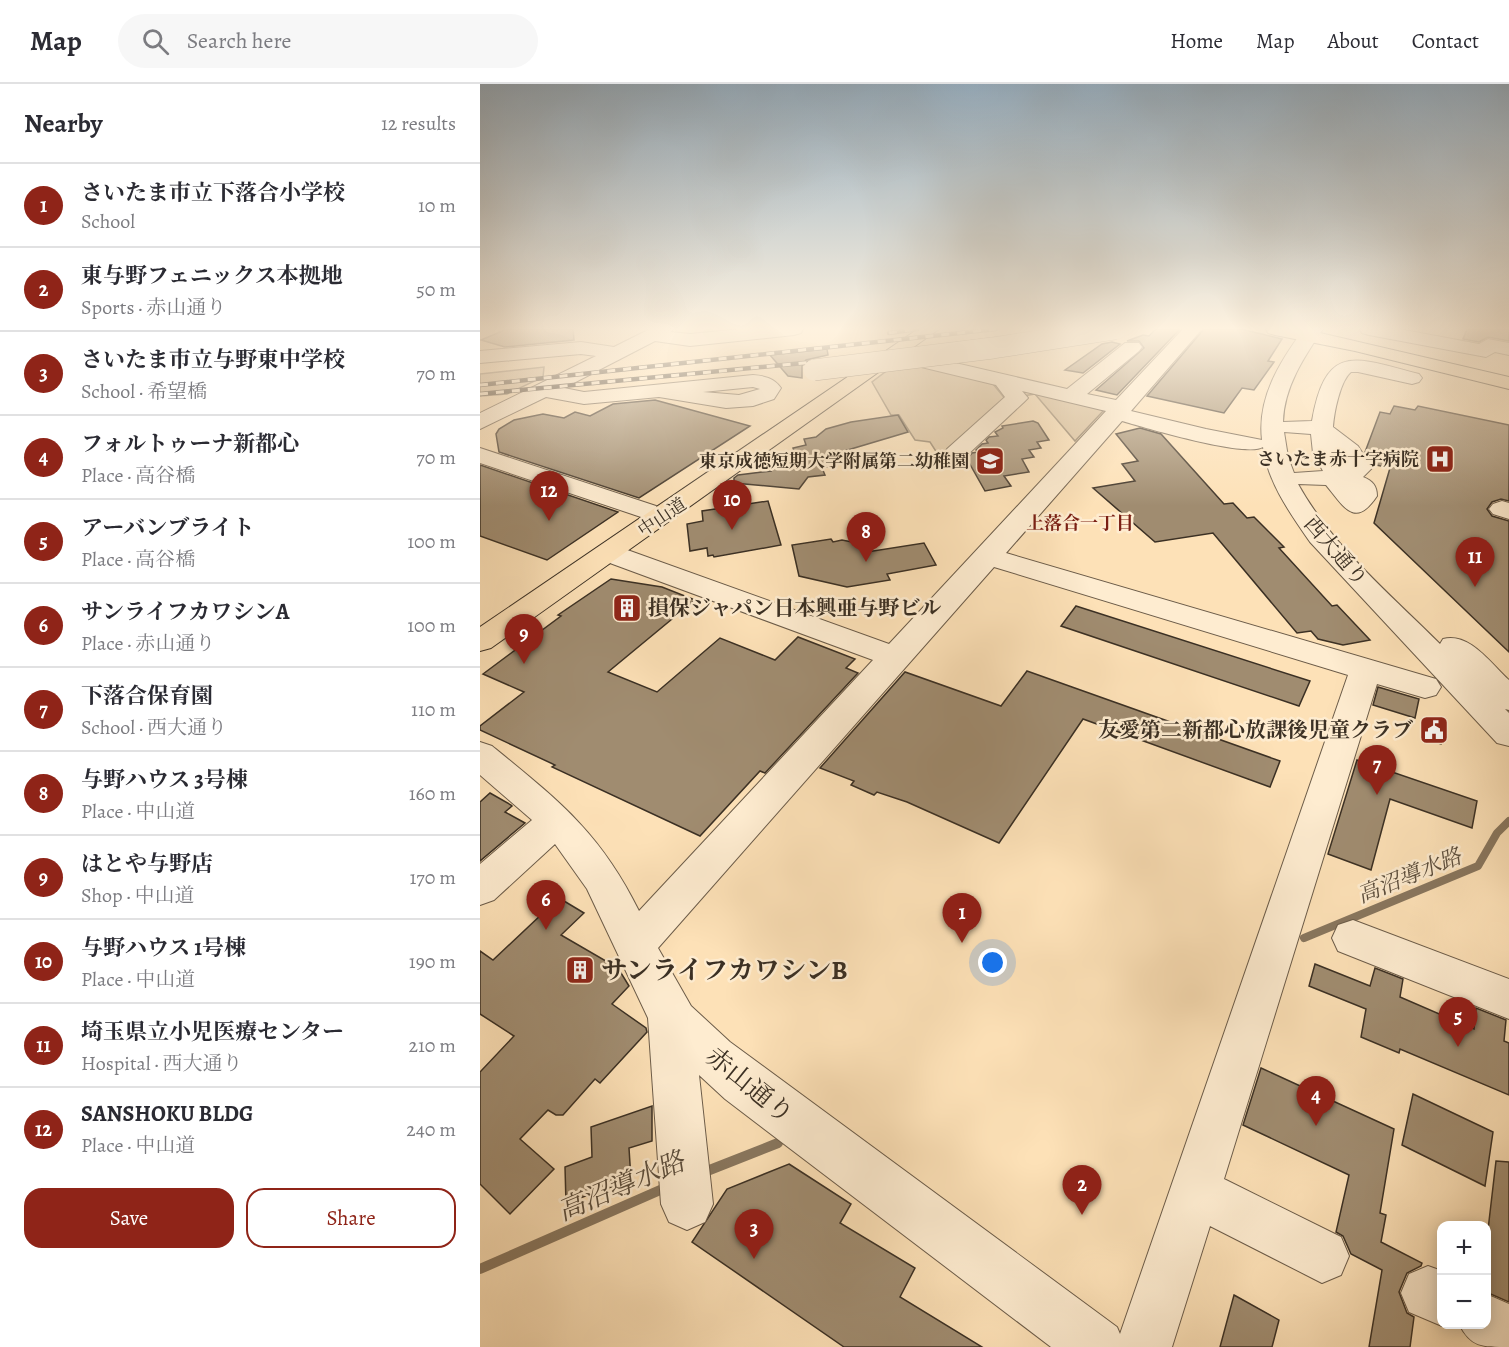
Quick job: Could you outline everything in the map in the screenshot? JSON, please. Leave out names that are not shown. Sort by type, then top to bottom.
[{"type":"main road","name":"中山道","points":[[480,627],[646,511],[835,388]]},
{"type":"main road","name":"中山道","points":[[480,641],[609,553],[840,388]]},
{"type":"street","points":[[480,422],[547,388]]},
{"type":"street","points":[[543,390],[584,398],[686,388]]},
{"type":"street","points":[[714,388],[715,392],[725,395],[755,388]]},
{"type":"street","points":[[662,391],[726,403],[753,400],[767,395],[771,391],[770,388]]},
{"type":"street","points":[[956,454],[1017,398],[1009,388]]},
{"type":"street","points":[[1037,388],[1206,436],[1254,444]]},
{"type":"street","points":[[1071,396],[1081,388]]},
{"type":"street","points":[[636,943],[987,556],[1124,412],[1144,388]]},
{"type":"street","name":"西大通り","points":[[1280,388],[1273,412],[1274,448],[1278,467],[1288,489],[1318,534],[1509,734]]},
{"type":"street","name":"西大通り","points":[[1300,388],[1293,403],[1290,427],[1292,452],[1303,478],[1331,523],[1357,554],[1509,699]]},
{"type":"street","points":[[1290,427],[1323,430],[1323,388]]},
{"type":"street","points":[[480,455],[646,511]]},
{"type":"street","points":[[1303,478],[1333,478]]},
{"type":"street","points":[[609,553],[895,657]]},
{"type":"street","points":[[987,556],[1425,687]]},
{"type":"street","points":[[1144,1347],[1366,669]]},
{"type":"street","name":"赤山通り","points":[[480,755],[556,821],[588,858],[614,899],[670,1015],[742,1082],[1097,1347]]},
{"type":"street","points":[[480,888],[556,821]]},
{"type":"street","points":[[1353,938],[1509,999]]},
{"type":"street","points":[[670,1015],[685,1187]]},
{"type":"street","points":[[1196,1191],[1322,1256]]},
{"type":"street","points":[[1491,1325],[1509,1334]]},
{"type":"shaded area","points":[[480,388],[520,388],[507,394],[480,396]]},
{"type":"shaded area","points":[[875,388],[996,388],[1007,401],[953,452],[937,453],[930,442],[915,440],[899,415],[891,415]]},
{"type":"shaded area","points":[[1016,388],[1105,409],[1075,441],[1035,394],[1023,396]]},
{"type":"building","points":[[1098,388],[1124,388],[1117,395],[1096,390]]},
{"type":"building","points":[[1154,388],[1255,388],[1254,390],[1242,388],[1224,413],[1147,396]]},
{"type":"building","points":[[655,400],[750,426],[639,498],[499,452],[496,434],[499,429],[514,420],[543,414],[564,418],[575,412],[590,416],[613,404]]},
{"type":"building","points":[[1394,406],[1415,410],[1418,406],[1509,425],[1509,501],[1501,499],[1492,502],[1487,509],[1492,516],[1509,521],[1509,652],[1374,523],[1390,468],[1372,464],[1374,453],[1365,452],[1380,412],[1390,414]]},
{"type":"building","points":[[898,415],[908,432],[841,452],[844,457],[832,459],[834,466],[822,468],[825,475],[808,477],[799,489],[734,483],[734,478],[738,475],[771,471],[769,465],[784,462],[782,456],[795,454],[793,448],[806,445],[804,439],[816,437],[826,429],[851,422]]},
{"type":"building","points":[[1033,421],[1038,423],[1049,440],[1037,442],[1041,448],[1029,450],[1034,457],[1022,459],[1029,472],[1004,476],[1011,486],[985,491],[967,459],[972,453],[978,452],[976,450],[982,444],[988,443],[986,440],[989,437],[998,436],[995,432],[1003,428],[1002,426]]},
{"type":"building","points":[[1140,428],[1161,434],[1224,504],[1233,503],[1247,518],[1254,517],[1284,547],[1279,548],[1332,606],[1337,605],[1370,640],[1343,645],[1318,639],[1311,631],[1297,633],[1213,533],[1155,542],[1093,488],[1135,481],[1122,464],[1138,461],[1116,434]]},
{"type":"building","points":[[480,465],[618,512],[547,560],[480,536]]},
{"type":"building","points":[[768,501],[781,545],[714,557],[713,555],[708,556],[707,548],[690,551],[687,524],[703,521],[702,511]]},
{"type":"building","points":[[831,539],[833,542],[842,540],[857,543],[867,552],[924,543],[936,565],[887,574],[890,580],[847,587],[799,576],[792,545]]},
{"type":"building","points":[[611,579],[662,587],[695,600],[608,672],[657,692],[720,638],[775,660],[798,637],[855,659],[846,668],[858,673],[765,773],[760,771],[700,836],[552,767],[555,765],[480,730],[480,726],[524,692],[483,674],[561,616],[558,615]]},
{"type":"building","points":[[1076,606],[1310,681],[1299,706],[1061,626]]},
{"type":"building","points":[[1027,671],[1280,761],[1270,787],[1083,719],[999,843],[907,802],[877,792],[874,795],[851,785],[854,781],[820,768],[905,672],[1001,706]]},
{"type":"building","points":[[1378,687],[1419,699],[1415,718],[1373,705]]},
{"type":"building","points":[[1426,718],[1445,724],[1441,744],[1421,737]]},
{"type":"building","points":[[1357,760],[1477,801],[1472,828],[1390,799],[1371,870],[1328,854]]},
{"type":"building","points":[[490,793],[512,806],[505,812],[525,823],[480,861],[480,802]]},
{"type":"building","points":[[559,898],[584,913],[561,935],[618,968],[629,986],[612,1004],[646,1028],[647,1032],[600,1083],[595,1079],[563,1115],[556,1115],[548,1110],[520,1139],[554,1169],[510,1214],[480,1184],[480,1072],[514,1036],[480,1014],[480,951],[493,960]]},
{"type":"building","points":[[1315,964],[1370,986],[1375,968],[1403,979],[1400,997],[1474,1029],[1476,1008],[1506,1020],[1504,1041],[1509,1043],[1509,1095],[1400,1049],[1399,1053],[1361,1037],[1366,1009],[1309,986]]},
{"type":"building","points":[[1261,1068],[1394,1129],[1380,1213],[1386,1215],[1381,1242],[1422,1263],[1421,1266],[1407,1273],[1399,1292],[1407,1313],[1414,1317],[1410,1347],[1369,1347],[1382,1270],[1351,1254],[1343,1236],[1336,1232],[1349,1175],[1243,1125]]},
{"type":"building","points":[[1413,1094],[1493,1132],[1485,1186],[1402,1145]]},
{"type":"building","points":[[652,1106],[652,1141],[629,1148],[631,1180],[566,1203],[565,1167],[592,1157],[591,1127]]},
{"type":"building","points":[[1496,1161],[1509,1162],[1509,1302],[1491,1294],[1491,1221],[1489,1221]]},
{"type":"building","points":[[789,1164],[851,1204],[840,1223],[915,1268],[900,1297],[982,1347],[844,1347],[692,1242],[727,1189]]},
{"type":"building","points":[[1234,1295],[1279,1320],[1272,1347],[1220,1347]]},
{"type":"waterway","name":"高沼導水路","points":[[1304,938],[1478,866],[1497,833],[1509,821]]},
{"type":"waterway","name":"高沼導水路","points":[[702,1173],[778,1143]]},
{"type":"waterway","name":"高沼導水路","points":[[480,1269],[667,1187]]},
{"type":"railway","points":[[480,394],[543,388]]},
{"type":"place","name":"さいたま赤十字病院","points":[[1440,459]]},
{"type":"place","name":"東京成徳短期大学附属第二幼稚園","points":[[990,461]]},
{"type":"place","name":"SANSHOKU BLDG","points":[[549,521]]},
{"type":"place","name":"与野ハウス 1号棟","points":[[732,530]]},
{"type":"place","name":"与野ハウス 3号棟","points":[[866,562]]},
{"type":"place","name":"埼玉県立小児医療センター","points":[[1475,587]]},
{"type":"place","name":"損保ジャパン日本興亜与野ビル","points":[[627,608]]},
{"type":"place","name":"はとや与野店","points":[[524,664]]},
{"type":"place","name":"友愛第二新都心放課後児童クラブ","points":[[1434,730]]},
{"type":"place","name":"下落合保育園","points":[[1377,795]]},
{"type":"place","name":"サンライフカワシンA","points":[[546,930]]},
{"type":"place","name":"さいたま市立下落合小学校","points":[[962,943]]},
{"type":"place","name":"サンライフカワシンB","points":[[580,970]]},
{"type":"place","name":"アーバンブライト","points":[[1458,1047]]},
{"type":"place","name":"フォルトゥーナ新都心","points":[[1316,1126]]},
{"type":"place","name":"東与野フェニックス本拠地","points":[[1082,1215]]},
{"type":"place","name":"さいたま市立与野東中学校","points":[[754,1259]]},
{"type":"district","name":"上落合一丁目","points":[[1080,523]]}]
